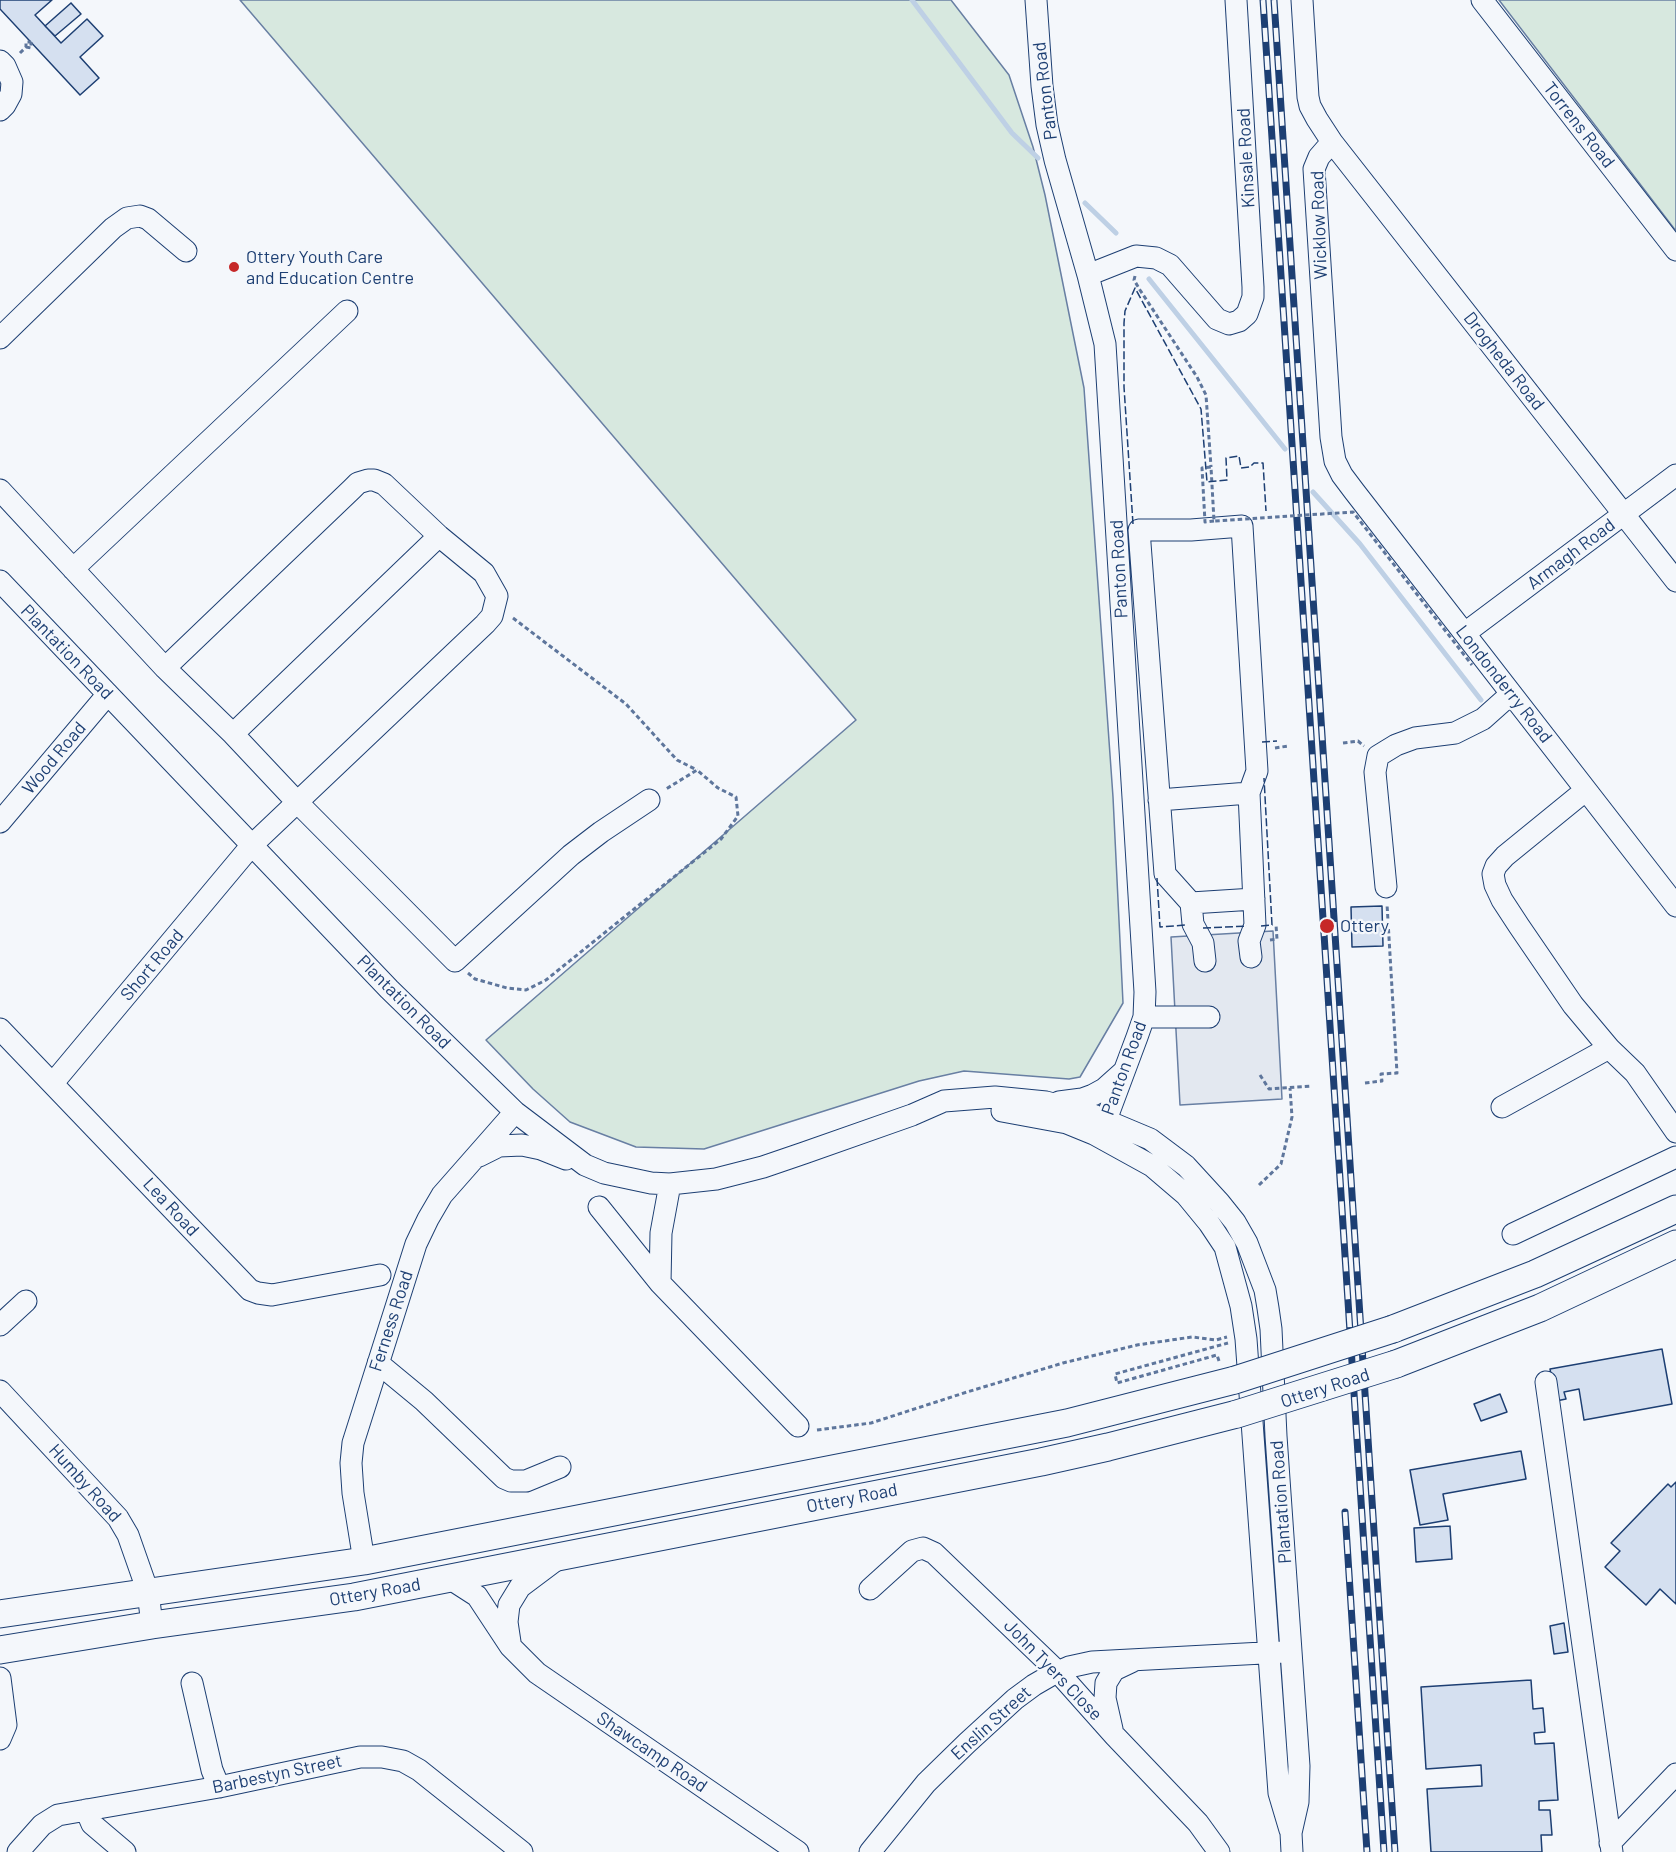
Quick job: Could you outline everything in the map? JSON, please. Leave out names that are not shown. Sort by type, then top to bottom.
[{"type":"main road","name":"Ottery Road","points":[[0,1614],[364,1561],[1067,1423],[1227,1371],[1393,1329],[1535,1274],[1676,1209]]},
{"type":"main road","name":"Ottery Road","points":[[0,1650],[152,1625],[354,1597],[1119,1445],[1237,1414],[1396,1364],[1540,1308],[1676,1244]]},
{"type":"street","name":"Panton Road","points":[[1036,0],[1047,125],[1054,160],[1101,322],[1107,362],[1124,675],[1145,992],[1144,1017],[1100,1127]]},
{"type":"street","name":"Kinsale Road","points":[[1136,256],[1156,258],[1170,265],[1217,319],[1229,324],[1239,321],[1247,314],[1253,297],[1253,287],[1236,0]]},
{"type":"street","points":[[1302,0],[1310,106],[1332,142]]},
{"type":"street","name":"Torrens Road","points":[[1482,0],[1676,250]]},
{"type":"street","points":[[0,61],[5,66],[12,82],[11,94],[0,110]]},
{"type":"street","name":"Wicklow Road","points":[[1332,142],[1318,157],[1314,169],[1331,437],[1335,461]]},
{"type":"street","name":"Drogheda Road","points":[[1332,142],[1676,581]]},
{"type":"street","points":[[0,338],[113,228],[132,216],[148,219],[186,251]]},
{"type":"street","points":[[1088,275],[1136,256]]},
{"type":"street","points":[[73,569],[347,310]]},
{"type":"street","name":"Londonderry Road","points":[[1335,461],[1354,491],[1676,906]]},
{"type":"street","name":"Armagh Road","points":[[1465,633],[1676,475]]},
{"type":"street","points":[[165,668],[358,483],[374,480],[384,484],[439,536],[484,573],[497,596],[496,605]]},
{"type":"street","points":[[0,490],[165,668],[233,734],[455,961],[571,855],[650,800]]},
{"type":"street","points":[[1205,961],[1203,943],[1193,924],[1191,903],[1165,874],[1139,530],[1191,530],[1242,526],[1257,771],[1249,793],[1255,925],[1249,941],[1251,957]]},
{"type":"street","points":[[233,734],[439,536]]},
{"type":"street","name":"Plantation Road","points":[[0,581],[389,989],[515,1112],[585,1165],[627,1179],[670,1184],[716,1179],[744,1172],[912,1115],[944,1101],[995,1097],[1046,1102],[1088,1113],[1100,1127],[1186,1195],[1225,1247],[1241,1306],[1246,1339],[1279,1793],[1292,1842]]},
{"type":"street","name":"Short Road","points":[[53,1083],[252,846],[485,624],[492,616],[496,605]]},
{"type":"street","name":"Wood Road","points":[[0,822],[108,694]]},
{"type":"street","points":[[1386,887],[1375,772],[1378,756],[1396,745],[1415,738],[1455,733],[1483,719],[1511,694]]},
{"type":"street","points":[[1586,790],[1505,855],[1493,874],[1495,885],[1502,900],[1573,1005],[1609,1048],[1635,1073],[1676,1132]]},
{"type":"street","points":[[1159,800],[1249,793]]},
{"type":"street","points":[[1191,903],[1254,899]]},
{"type":"street","points":[[1144,1017],[1209,1017]]},
{"type":"street","name":"Lea Road","points":[[0,1029],[250,1290],[272,1295],[380,1275]]},
{"type":"street","points":[[1502,1107],[1609,1048]]},
{"type":"street","points":[[1046,1102],[1068,1102],[1093,1095],[1104,1089],[1123,1072]]},
{"type":"street","name":"Plantation Road","points":[[912,1115],[993,1109],[1100,1127],[1150,1139],[1203,1182],[1235,1222],[1256,1264],[1265,1290],[1271,1329],[1276,1436],[1299,1766],[1298,1802],[1292,1842]]},
{"type":"street","name":"Ferness Road","points":[[364,1561],[353,1493],[351,1463],[358,1423],[416,1244],[442,1195],[515,1112]]},
{"type":"street","points":[[471,1161],[490,1149],[522,1145],[542,1149],[585,1165]]},
{"type":"street","points":[[1513,1234],[1676,1156]]},
{"type":"street","points":[[660,1283],[661,1233],[670,1184]]},
{"type":"street","points":[[599,1207],[660,1283],[798,1426]]},
{"type":"street","points":[[0,1325],[26,1301]]},
{"type":"street","points":[[378,1362],[424,1401],[504,1478],[511,1481],[526,1481],[560,1467]]},
{"type":"street","points":[[1546,1382],[1611,1847]]},
{"type":"street","name":"Humby Road","points":[[0,1391],[118,1518],[128,1535],[148,1592],[152,1625]]},
{"type":"street","name":"John Tyers Close","points":[[870,1589],[905,1556],[918,1549],[928,1550],[943,1561],[1058,1672],[1198,1823],[1219,1852]]},
{"type":"street","points":[[510,1646],[507,1622],[509,1605],[520,1587],[562,1556]]},
{"type":"street","name":"Shawcamp Road","points":[[449,1578],[477,1596],[510,1646],[545,1679],[798,1852]]},
{"type":"street","name":"Enslin Street","points":[[870,1852],[926,1783],[967,1743],[1034,1684],[1058,1672],[1092,1662],[1292,1652]]},
{"type":"street","points":[[1115,1736],[1106,1708],[1106,1683],[1114,1670],[1136,1659]]},
{"type":"street","points":[[0,1678],[6,1725],[0,1739]]},
{"type":"street","points":[[192,1683],[212,1770],[219,1787]]},
{"type":"street","name":"Barbestyn Street","points":[[18,1852],[42,1825],[58,1815],[219,1787],[360,1757],[382,1757],[403,1761],[419,1770],[522,1852]]},
{"type":"street","points":[[1611,1847],[1676,1774]]},
{"type":"street","points":[[86,1810],[92,1824],[125,1852]]},
{"type":"path","points":[[1136,256],[1134,280],[1197,377],[1206,395],[1214,521]]},
{"type":"path","points":[[1211,467],[1202,468],[1205,522],[1353,512],[1472,665]]},
{"type":"path","points":[[455,961],[475,979],[507,988],[526,990],[546,980],[721,839],[738,816],[736,797],[718,788],[698,771],[676,760],[626,705],[496,605]]},
{"type":"path","points":[[1343,743],[1358,741]]},
{"type":"path","points":[[1276,748],[1288,746]]},
{"type":"path","points":[[650,800],[698,771]]},
{"type":"path","points":[[1365,1083],[1382,1082],[1381,1074],[1397,1073],[1386,887]]},
{"type":"path","points":[[1260,1075],[1269,1089],[1312,1086]]},
{"type":"path","points":[[1259,1185],[1281,1164],[1292,1117],[1290,1088]]},
{"type":"path","points":[[798,1426],[816,1430],[871,1424],[967,1392],[1099,1354],[1137,1345],[1192,1337],[1216,1340],[1237,1335]]},
{"type":"path","points":[[1227,1371],[1217,1356],[1117,1383],[1114,1374],[1236,1341]]},
{"type":"shaded area","points":[[240,0],[951,0],[1009,75],[1033,147],[1045,195],[1084,388],[1113,797],[1123,1003],[1080,1077],[1069,1079],[964,1071],[919,1081],[704,1149],[636,1147],[570,1122],[533,1089],[486,1040],[856,720]]},
{"type":"shaded area","points":[[1499,0],[1676,0],[1676,231]]},
{"type":"shaded area","points":[[1273,931],[1282,1099],[1180,1105],[1171,937]]},
{"type":"building","points":[[0,0],[52,0],[35,15],[61,43],[87,19],[103,36],[80,57],[99,78],[80,95],[0,9]]},
{"type":"building","points":[[71,3],[81,14],[55,36],[45,26]]},
{"type":"building","points":[[1382,906],[1383,946],[1352,947],[1351,907]]},
{"type":"building","points":[[1662,1349],[1672,1404],[1584,1420],[1579,1389],[1564,1392],[1566,1399],[1556,1401],[1550,1369]]},
{"type":"building","points":[[1500,1394],[1507,1412],[1481,1421],[1474,1404]]},
{"type":"building","points":[[1521,1451],[1526,1479],[1443,1494],[1448,1520],[1420,1525],[1410,1470]]},
{"type":"building","points":[[1676,1482],[1676,1604],[1660,1589],[1646,1605],[1605,1567],[1620,1551],[1611,1543],[1668,1484],[1671,1487]]},
{"type":"building","points":[[1450,1526],[1452,1559],[1416,1562],[1414,1528]]},
{"type":"building","points":[[1564,1623],[1568,1652],[1554,1654],[1550,1626]]},
{"type":"building","points":[[1531,1680],[1533,1709],[1543,1708],[1545,1732],[1534,1733],[1535,1744],[1554,1743],[1558,1800],[1539,1801],[1539,1810],[1550,1810],[1552,1835],[1541,1835],[1542,1852],[1431,1852],[1427,1789],[1482,1786],[1481,1765],[1426,1769],[1421,1687]]},
{"type":"waterway","points":[[912,0],[1012,133],[1038,158]]},
{"type":"waterway","points":[[1085,203],[1116,233]]},
{"type":"waterway","points":[[1149,279],[1285,449]]},
{"type":"waterway","points":[[1313,492],[1360,544],[1481,700]]},
{"type":"railway","points":[[1263,0],[1384,1852]]},
{"type":"railway","points":[[1274,0],[1395,1852]]},
{"type":"railway","points":[[1345,1512],[1367,1852]]},
{"type":"fence","points":[[1133,524],[1124,387],[1124,323],[1125,311],[1135,288],[1201,409],[1207,482],[1227,480],[1226,458],[1239,456],[1241,468],[1250,467],[1254,463],[1263,463],[1266,511]]},
{"type":"fence","points":[[1262,742],[1277,741]]},
{"type":"fence","points":[[1261,926],[1272,925],[1264,778]]},
{"type":"fence","points":[[1157,878],[1160,927],[1186,925]]},
{"type":"fence","points":[[1203,928],[1247,926]]},
{"type":"place","name":"Ottery Youth Care and Education Centre","points":[[234,267]]},
{"type":"place","name":"Ottery","points":[[1327,926]]}]
